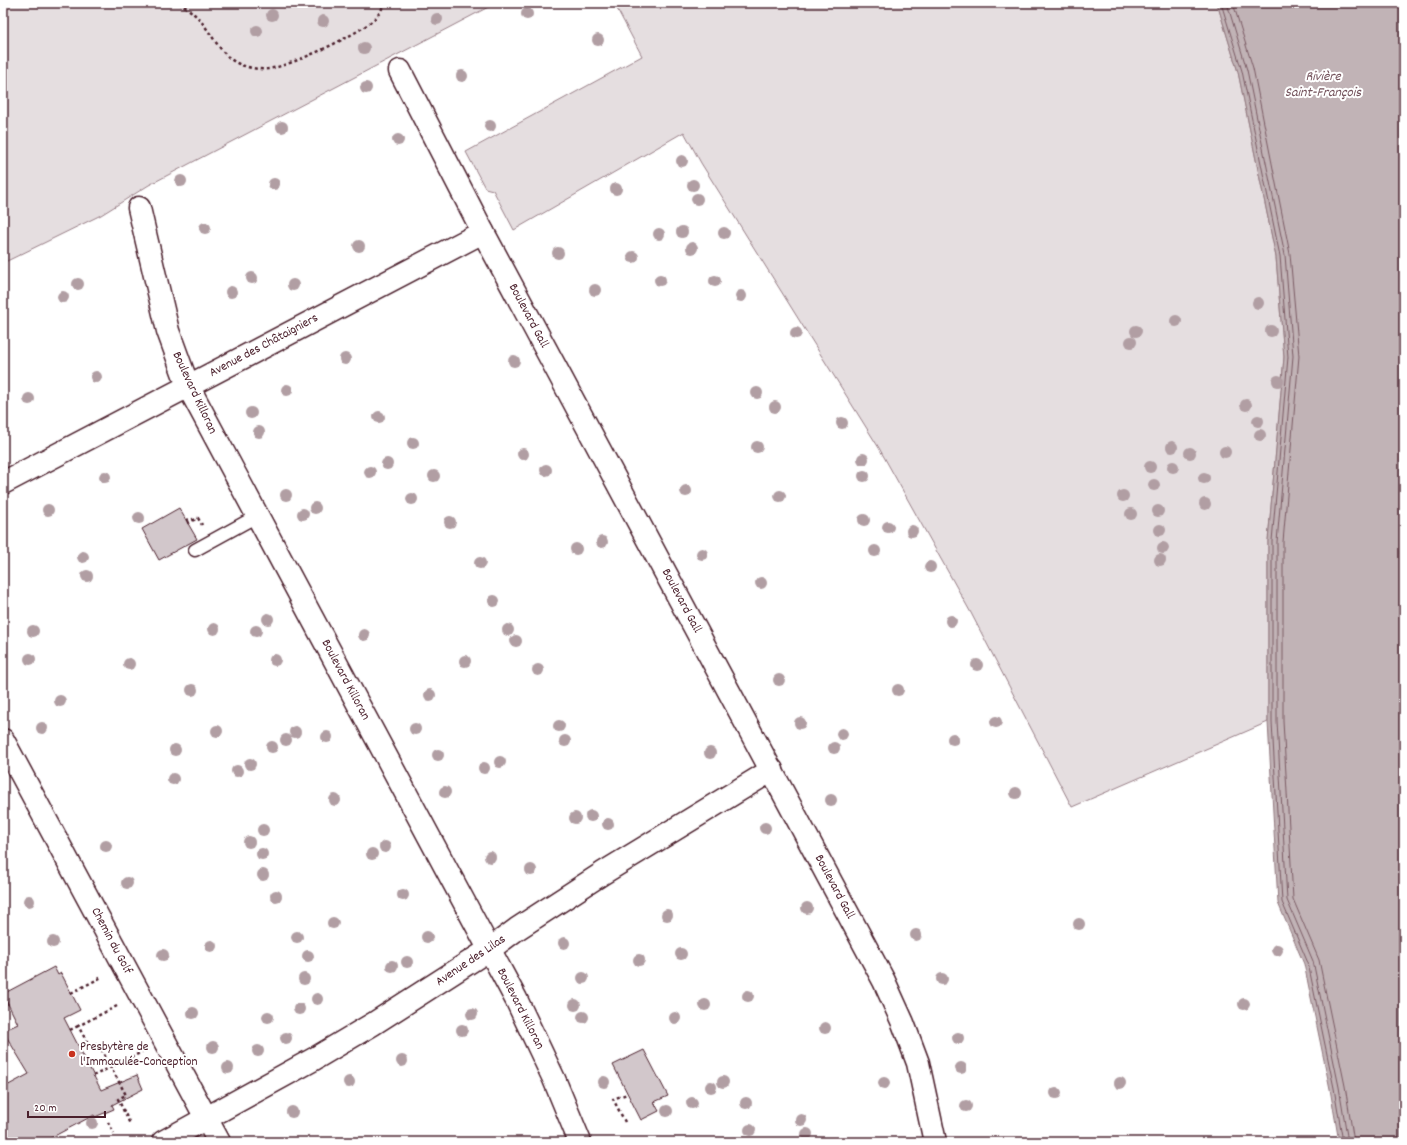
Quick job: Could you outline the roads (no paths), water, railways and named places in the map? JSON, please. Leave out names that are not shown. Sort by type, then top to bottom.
[{"type":"street","name":"Boulevard Gall","points":[[400,71],[483,232],[884,981],[918,1063],[935,1142]]},
{"type":"street","name":"Boulevard Killoran","points":[[138,208],[168,331],[188,386],[490,949],[537,1043],[580,1142]]},
{"type":"street","name":"Avenue des Châtaigniers","points":[[3,483],[483,232]]},
{"type":"street","name":"Chemin du Golf","points":[[3,740],[219,1142]]},
{"type":"street","name":"Avenue des Lilas","points":[[163,1142],[343,1042],[490,949],[524,924],[603,873],[772,770]]},
{"type":"lane","points":[[195,550],[257,516]]},
{"type":"water","name":"Rivière Saint-François","points":[[1217,3],[1404,3],[1404,1142],[1339,1142],[1330,1089],[1304,964],[1278,903],[1268,722],[1268,541],[1284,357],[1276,257],[1238,72]]},
{"type":"place","name":"Presbytère de l'Immaculée-Conception","points":[[72,1054]]}]
